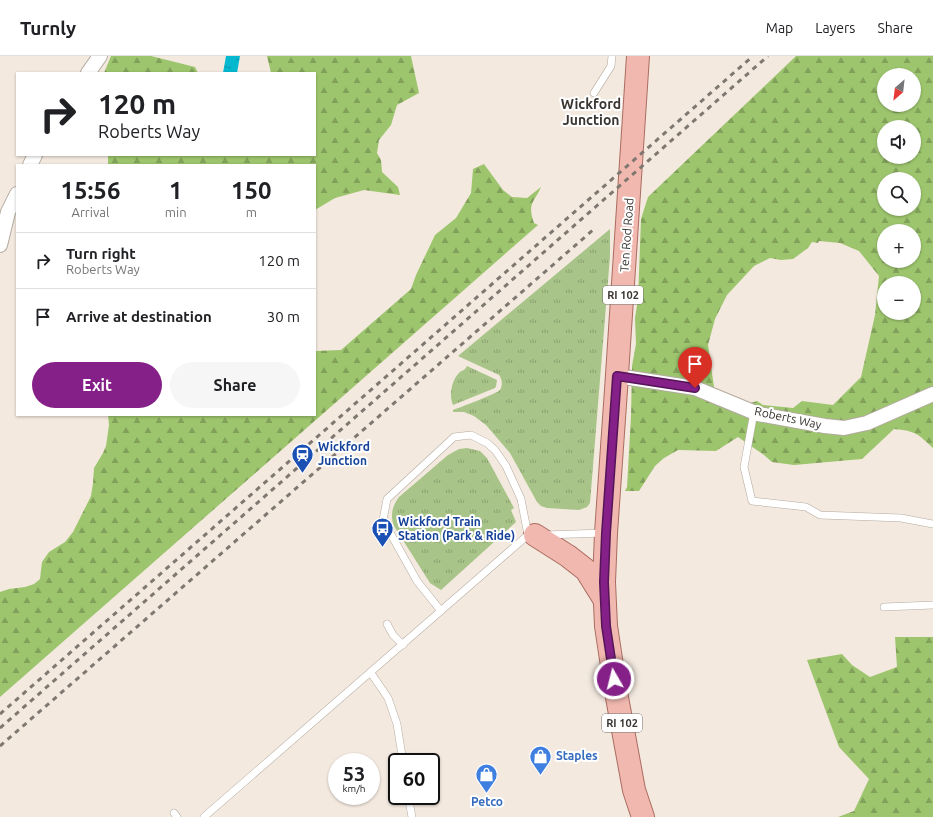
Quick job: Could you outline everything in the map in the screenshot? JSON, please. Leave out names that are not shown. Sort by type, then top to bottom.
[{"type":"main road","name":"Ten Rod Road","points":[[638,56],[604,582],[606,626],[616,692],[634,790],[643,817]]},
{"type":"main road","points":[[531,535],[568,556],[586,570],[605,602]]},
{"type":"street","points":[[89,72],[100,56]]},
{"type":"street","points":[[0,245],[8,212],[16,196]]},
{"type":"street","name":"Roberts Way","points":[[617,376],[695,388],[754,412],[825,426],[844,428],[867,424],[933,394]]},
{"type":"lane","points":[[594,93],[611,66],[612,56]]},
{"type":"lane","points":[[754,412],[744,467],[752,501],[806,508],[820,514],[901,518],[933,524]]},
{"type":"lane","points":[[441,611],[417,581],[383,520],[387,499],[454,437],[471,435],[487,443],[495,450],[506,466],[521,499],[531,535]]},
{"type":"lane","points":[[204,817],[441,611],[531,535],[606,533]]},
{"type":"lane","points":[[884,607],[933,605]]},
{"type":"lane","points":[[387,624],[393,635],[403,645]]},
{"type":"lane","points":[[371,673],[388,698],[397,724],[402,753]]},
{"type":"lane","points":[[410,805],[412,817]]},
{"type":"green space","points":[[111,56],[151,56],[195,67],[198,72],[104,72]]},
{"type":"green space","points":[[267,56],[411,56],[419,93],[397,105],[391,125],[379,140],[377,153],[381,160],[382,172],[398,187],[400,195],[364,190],[335,198],[316,209],[316,164],[108,164],[108,156],[316,156],[316,72],[271,72]]},
{"type":"green space","points":[[796,56],[933,56],[933,448],[924,439],[912,432],[894,429],[862,459],[794,465],[772,462],[738,437],[716,451],[678,450],[664,458],[655,466],[639,491],[625,491],[627,487],[631,416],[632,366],[636,344],[635,318],[638,299],[641,219],[648,197]],"holes":[[[819,241],[840,243],[859,251],[879,276],[921,276],[921,320],[877,320],[877,296],[875,315],[861,377],[833,405],[802,401],[793,408],[763,405],[757,401],[741,406],[715,394],[708,345],[715,319],[727,295],[754,266],[770,258],[781,260],[793,259],[808,248],[812,242],[818,243]]]},
{"type":"green space","points":[[484,164],[503,190],[512,197],[527,198],[541,187],[531,207],[534,223],[538,225],[0,697],[0,592],[34,584],[40,579],[42,562],[49,552],[65,542],[73,532],[91,496],[94,468],[106,446],[109,425],[108,416],[316,416],[316,351],[341,350],[411,289],[435,235],[456,218],[471,193],[473,169]]},
{"type":"green space","points":[[610,229],[610,256],[590,503],[587,507],[579,510],[547,508],[541,506],[537,502],[510,453],[486,425],[474,416],[464,412],[453,412],[453,410],[497,392],[500,390],[502,384],[499,375],[458,356]]},
{"type":"green space","points":[[467,366],[497,380],[496,386],[495,388],[453,405],[451,393],[452,385],[458,374]]},
{"type":"green space","points":[[467,448],[480,451],[487,458],[514,508],[511,510],[516,522],[441,590],[430,583],[394,526],[392,511],[399,497],[448,455],[459,449]]},
{"type":"green space","points":[[895,637],[933,637],[933,817],[838,817],[854,811],[869,779],[839,747],[807,660],[842,654],[852,665],[870,677],[897,667]]},
{"type":"water","points":[[226,56],[240,56],[237,72],[223,72]]},
{"type":"railway","points":[[0,714],[753,56]]},
{"type":"railway","points":[[0,728],[768,56]]},
{"type":"railway","points":[[0,746],[593,230]]},
{"type":"place","name":"Wickford Junction","points":[[303,474]]},
{"type":"place","name":"Wickford Train Station (Park & Ride)","points":[[382,548]]},
{"type":"place","name":"Staples","points":[[540,776]]},
{"type":"place","name":"Petco","points":[[487,794]]},
{"type":"district","name":"Wickford Junction","points":[[591,112]]},
{"type":"route","points":[[614,679],[606,626],[604,582],[617,376],[695,388]]}]
